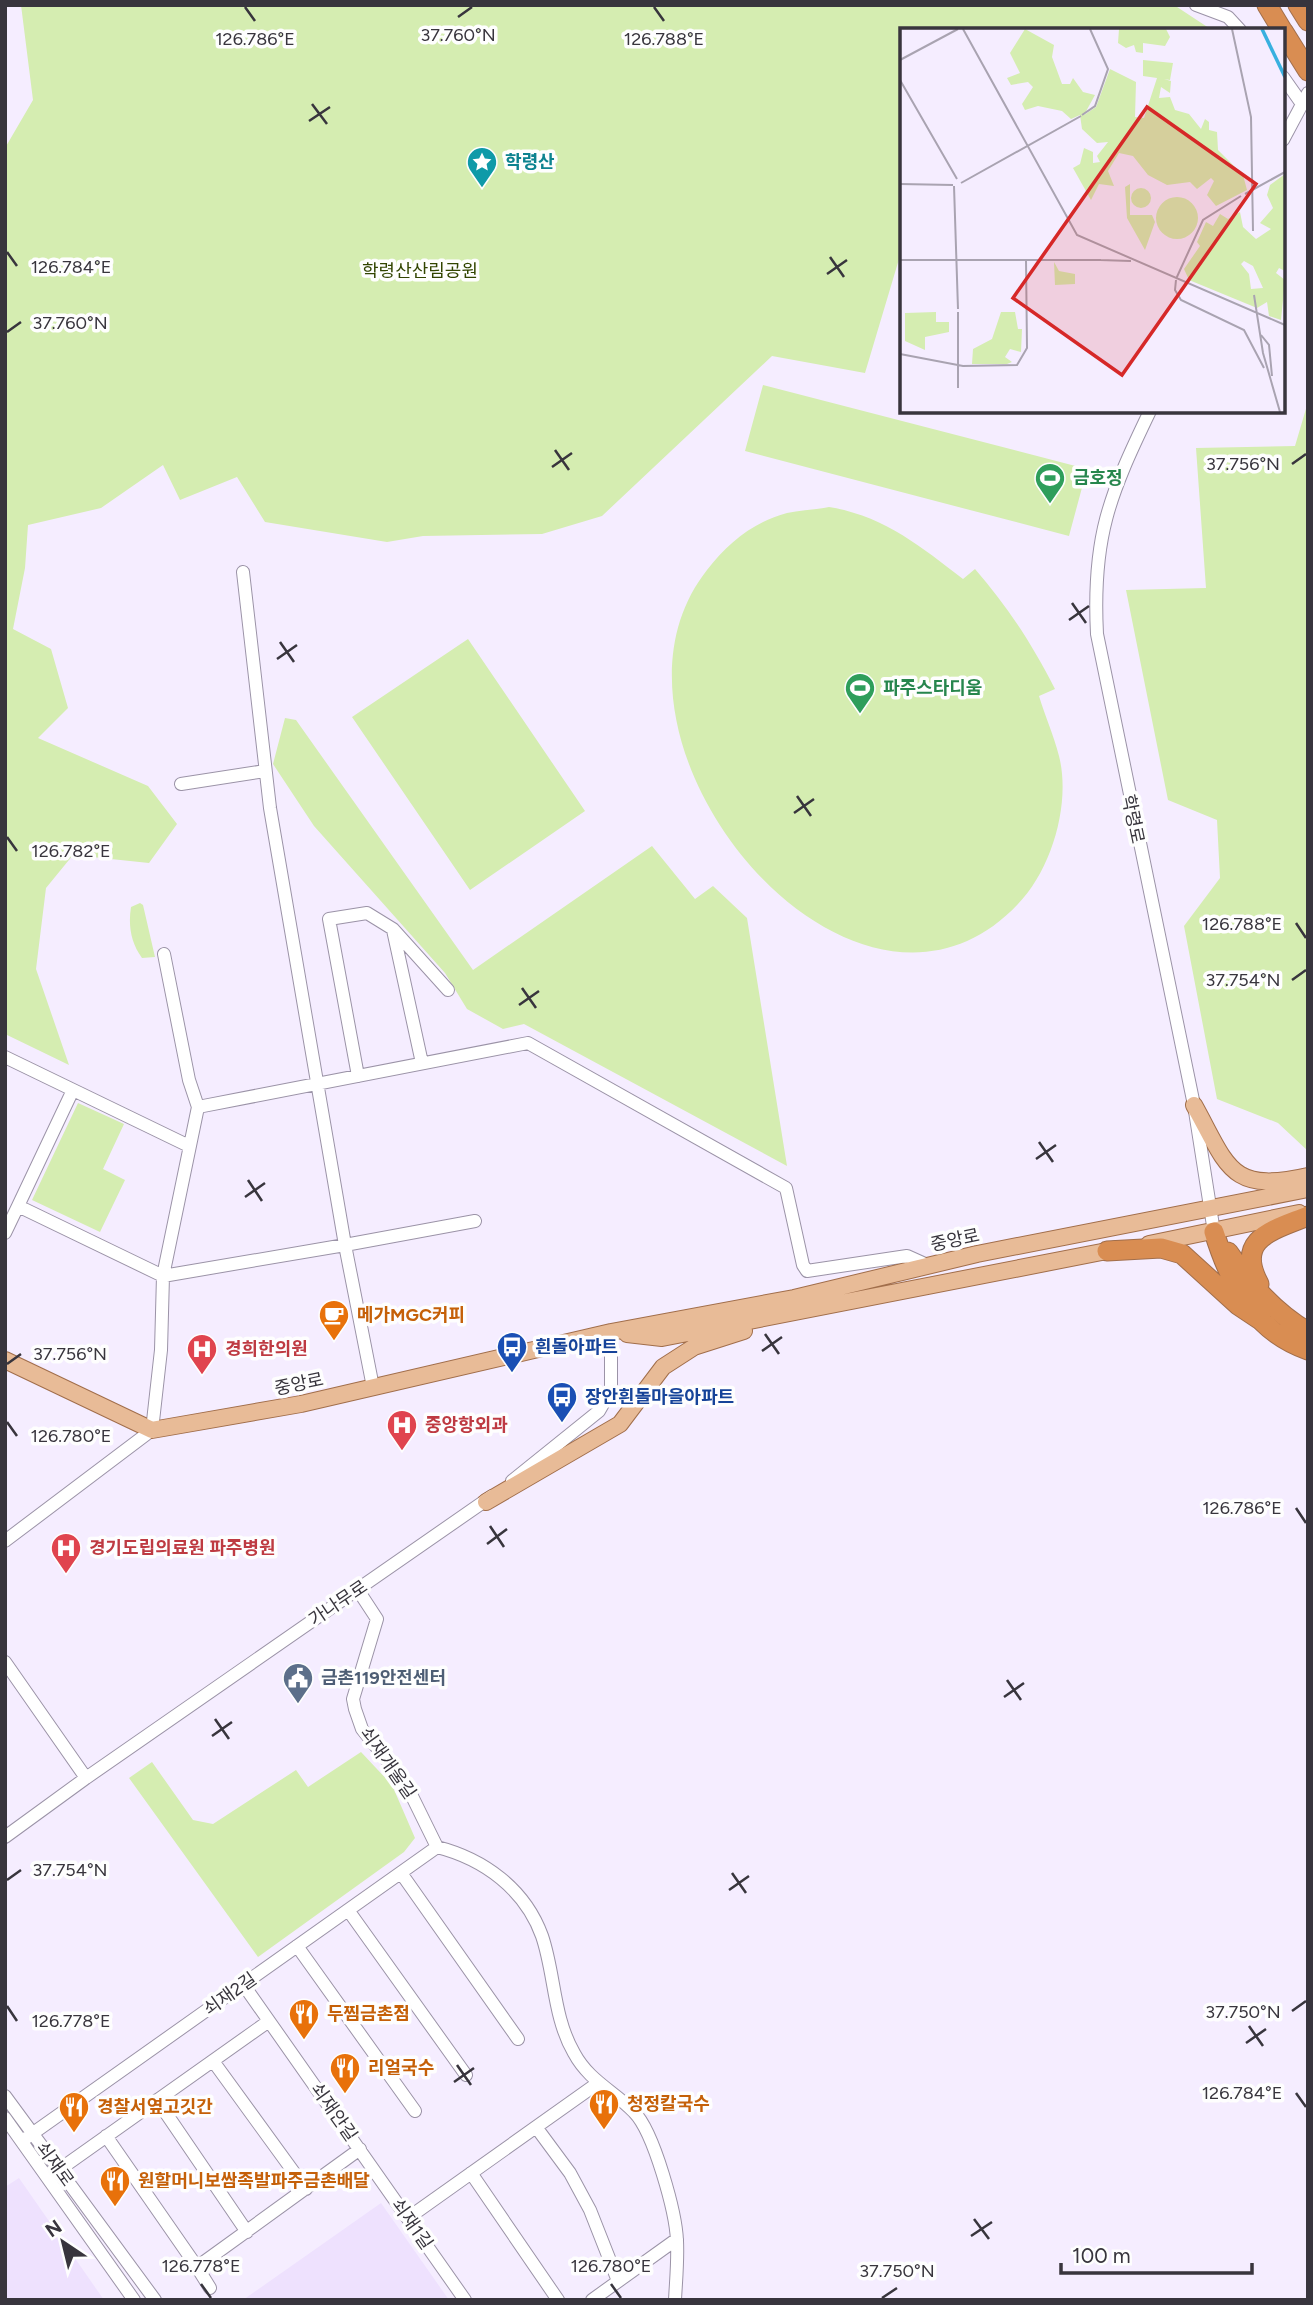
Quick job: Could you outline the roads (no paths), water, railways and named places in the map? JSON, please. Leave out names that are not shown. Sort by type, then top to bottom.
[{"type":"highway","points":[[1267,5],[1281,28]]},
{"type":"highway","points":[[1297,5],[1308,21]]},
{"type":"highway","points":[[1285,34],[1308,71]]},
{"type":"highway","points":[[1266,1313],[1251,1254],[1256,1242],[1266,1233],[1308,1216]]},
{"type":"highway","points":[[1214,1232],[1251,1285],[1282,1337],[1308,1350]]},
{"type":"highway","points":[[1107,1251],[1161,1248],[1182,1254],[1229,1298],[1308,1332]]},
{"type":"main road","points":[[1194,1105],[1229,1168],[1243,1179],[1278,1182],[1308,1176]]},
{"type":"main road","name":"중앙로","points":[[152,1430],[373,1387],[611,1332],[794,1298],[927,1265],[1308,1189]]},
{"type":"main road","name":"중앙로","points":[[611,1332],[662,1338],[1214,1232],[1308,1211]]},
{"type":"main road","points":[[486,1502],[620,1424],[663,1367],[694,1347],[816,1309]]},
{"type":"main road","points":[[5,1360],[152,1430]]},
{"type":"street","points":[[1196,5],[1228,17],[1238,28]]},
{"type":"street","points":[[1285,80],[1306,97],[1285,136]]},
{"type":"street","name":"학령로","points":[[1149,413],[1120,475],[1100,537],[1094,592],[1096,623],[1104,677],[1194,1105],[1214,1232]]},
{"type":"street","points":[[243,572],[265,771],[345,1245],[373,1387]]},
{"type":"street","points":[[181,784],[265,771]]},
{"type":"street","points":[[358,1076],[329,919],[367,913],[393,929],[448,990]]},
{"type":"street","points":[[393,929],[422,1063]]},
{"type":"street","points":[[6,1539],[152,1430],[160,1350],[163,1276],[179,1212],[198,1107],[188,1080],[164,954]]},
{"type":"street","points":[[198,1107],[528,1042],[786,1188],[803,1265],[807,1271],[907,1256],[927,1265]]},
{"type":"street","points":[[5,1057],[72,1092],[189,1146]]},
{"type":"street","points":[[5,1233],[72,1092]]},
{"type":"street","points":[[18,1206],[163,1276],[475,1221]]},
{"type":"street","name":"가나무로","points":[[5,1837],[86,1778],[486,1502],[599,1411],[611,1390],[611,1332]]},
{"type":"street","name":"쇠재개울길","points":[[358,1590],[377,1619],[353,1699],[355,1709],[362,1729],[406,1784],[438,1847]]},
{"type":"street","points":[[5,1662],[86,1778]]},
{"type":"street","points":[[438,1847],[462,1853],[510,1884],[520,1896],[542,1935],[558,2012],[573,2053],[597,2083],[636,2113],[649,2132],[677,2239],[675,2300]]},
{"type":"street","name":"쇠재2길","points":[[27,2137],[438,1847]]},
{"type":"street","points":[[401,1873],[519,2039]]},
{"type":"street","points":[[348,1910],[466,2075]]},
{"type":"street","points":[[297,1946],[415,2111]]},
{"type":"street","name":"쇠재안길","points":[[197,2267],[360,2149],[243,1984]]},
{"type":"street","points":[[54,2173],[269,2021]]},
{"type":"street","points":[[213,2061],[306,2189]]},
{"type":"street","points":[[408,2218],[597,2083]]},
{"type":"street","name":"쇠재로","points":[[5,2096],[27,2137]]},
{"type":"street","points":[[157,2100],[247,2232]]},
{"type":"street","points":[[5,2118],[27,2137],[54,2173],[134,2300]]},
{"type":"street","points":[[536,2127],[570,2174],[590,2210],[618,2281]]},
{"type":"street","points":[[106,2136],[211,2288]]},
{"type":"street","name":"쇠재1길","points":[[360,2149],[465,2300]]},
{"type":"street","name":"쇠재로","points":[[54,2173],[155,2300]]},
{"type":"street","points":[[471,2173],[558,2300]]},
{"type":"street","points":[[592,2300],[677,2239]]},
{"type":"place","name":"학령산","points":[[482,189]]},
{"type":"place","name":"금호정","points":[[1050,505]]},
{"type":"place","name":"파주스타디움","points":[[860,715]]},
{"type":"place","name":"메가MGC커피","points":[[334,1342]]},
{"type":"place","name":"흰돌아파트","points":[[512,1374]]},
{"type":"place","name":"경희한의원","points":[[202,1376]]},
{"type":"place","name":"장안흰돌마을아파트","points":[[562,1424]]},
{"type":"place","name":"중앙항외과","points":[[402,1452]]},
{"type":"place","name":"경기도립의료원 파주병원","points":[[66,1575]]},
{"type":"place","name":"금촌119안전센터","points":[[298,1705]]},
{"type":"place","name":"두찜금촌점","points":[[304,2041]]},
{"type":"place","name":"리얼국수","points":[[345,2095]]},
{"type":"place","name":"청정칼국수","points":[[604,2131]]},
{"type":"place","name":"경찰서옆고깃간","points":[[74,2134]]},
{"type":"place","name":"원할머니보쌈족발파주금촌배달","points":[[115,2208]]},
{"type":"park label","name":"학령산산림공원","points":[[420,271]]}]
